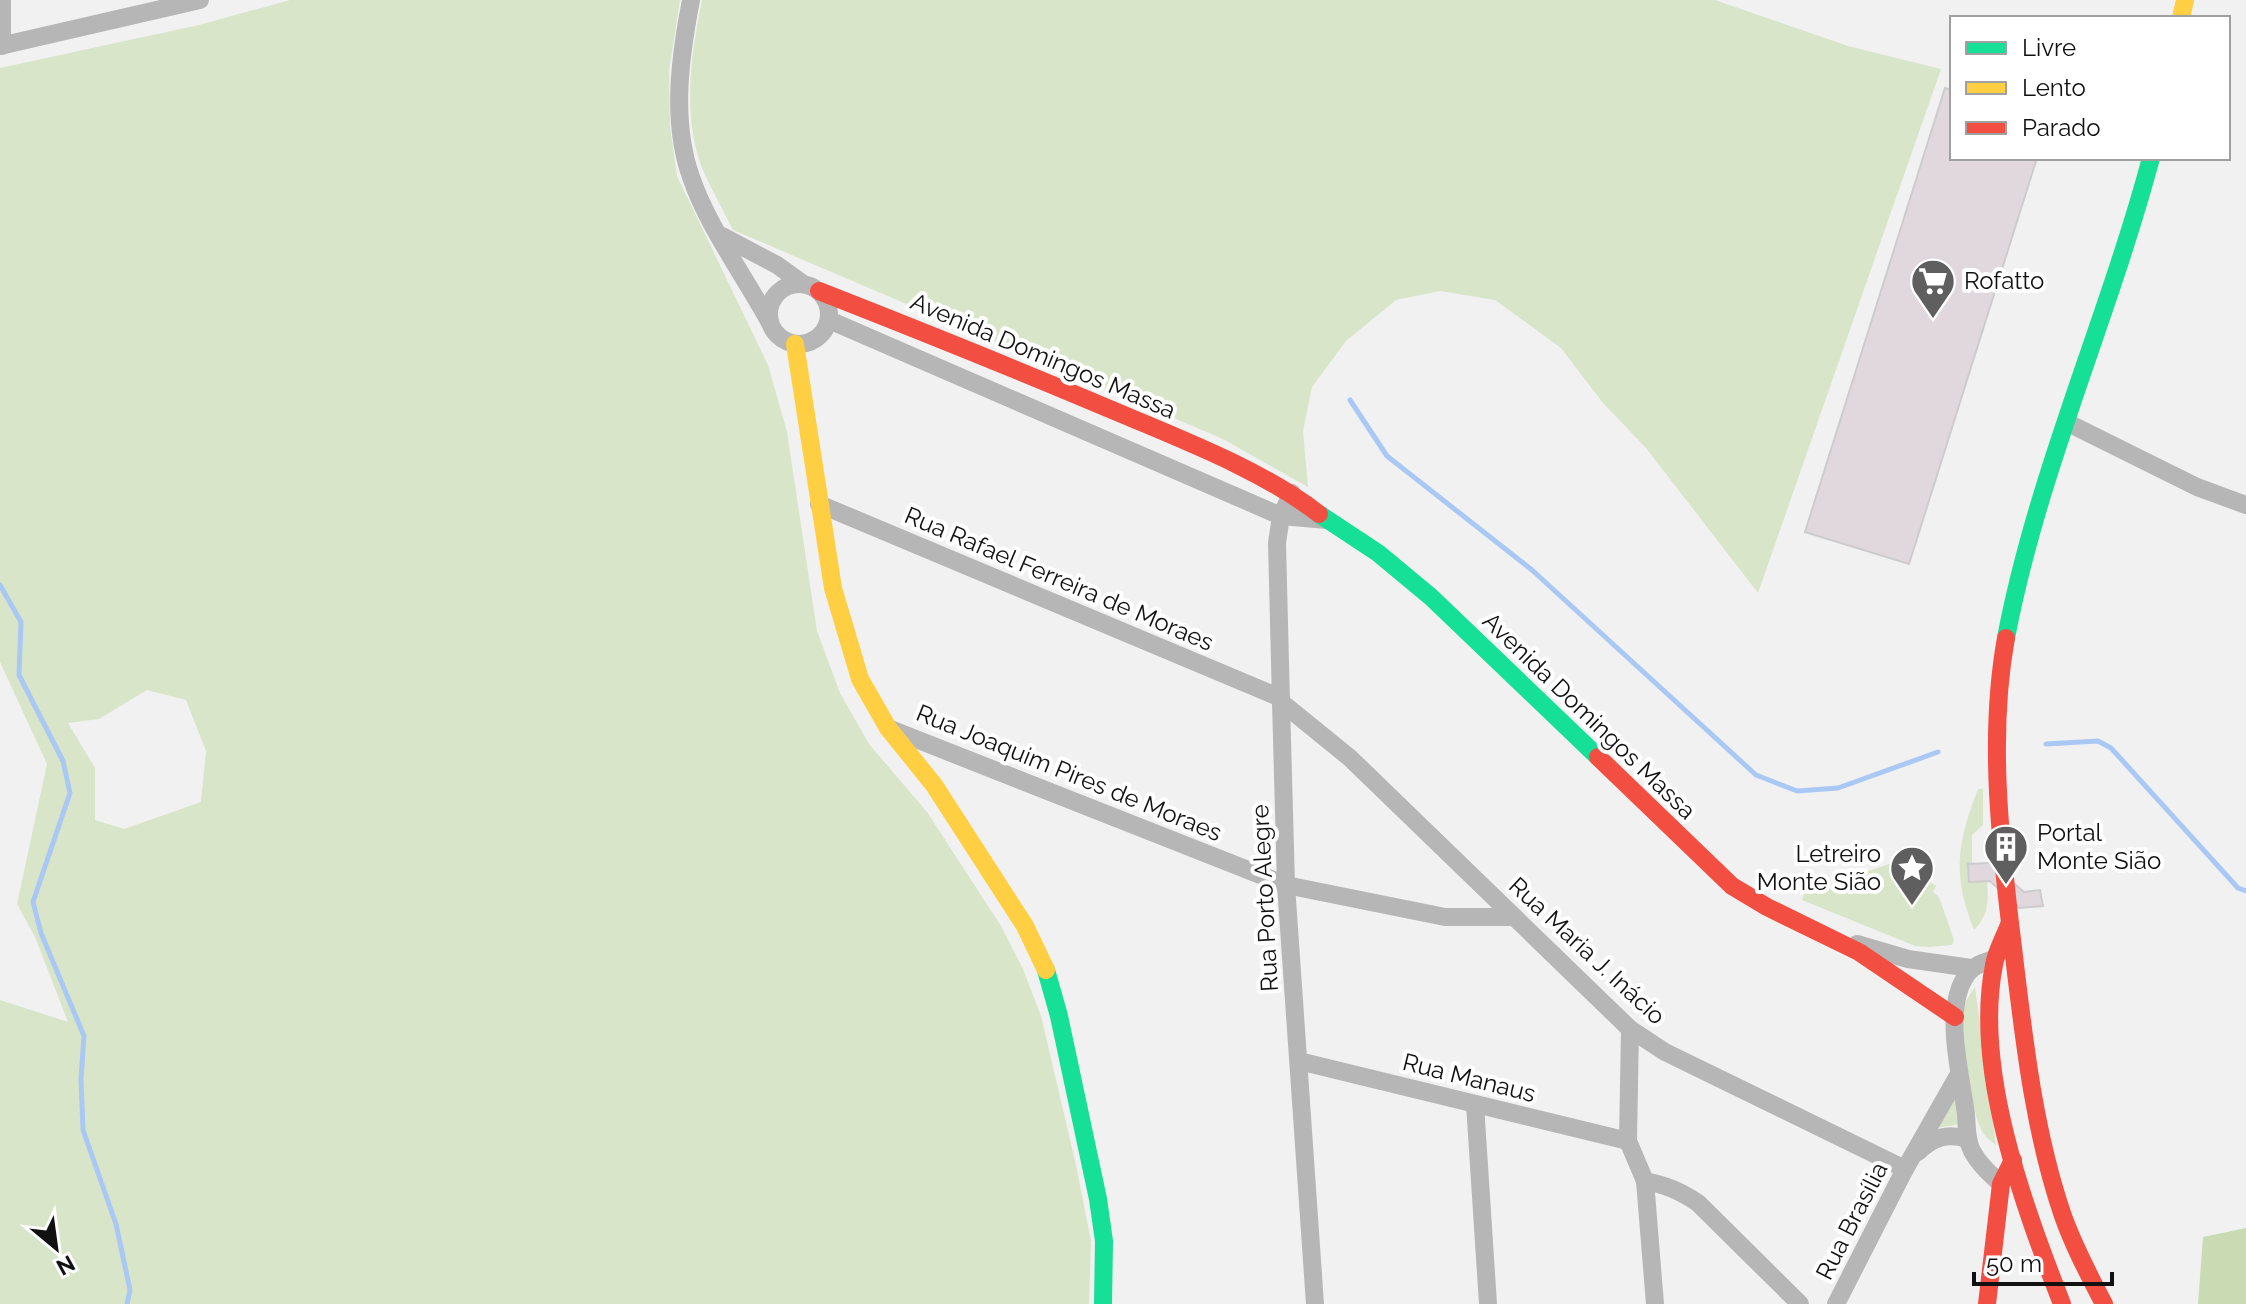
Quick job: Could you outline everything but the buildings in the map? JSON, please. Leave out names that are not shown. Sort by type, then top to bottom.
[{"type":"street","points":[[2,0],[1,46],[200,0]]},
{"type":"street","points":[[691,0],[678,104],[691,178],[719,235],[775,333],[795,344],[813,341],[820,336],[829,320],[826,299],[777,265],[719,235]]},
{"type":"street","points":[[2104,1304],[2074,1243],[2046,1154],[2027,1053],[2009,925],[1999,769],[2000,703],[2012,605],[2033,527],[2136,214],[2150,160]]},
{"type":"street","points":[[770,323],[772,300],[780,290],[790,284],[811,287]]},
{"type":"street","name":"Avenida Domingos Massa","points":[[811,287],[990,358],[1166,433],[1292,493],[1378,553],[1431,597],[1732,886],[1759,906],[1825,935],[1912,986],[1955,1017]]},
{"type":"street","name":"Avenida Domingos Massa","points":[[829,320],[1281,516],[1327,520]]},
{"type":"street","points":[[795,344],[833,588],[860,679],[888,728],[934,785],[1025,926],[1045,968],[1059,1016],[1098,1199],[1104,1241],[1103,1304]]},
{"type":"street","points":[[2068,423],[2197,487],[2246,505]]},
{"type":"street","name":"Rua Porto Alegre","points":[[1292,493],[1281,516],[1277,543],[1286,885],[1315,1304]]},
{"type":"street","name":"Rua Rafael Ferreira de Moraes","points":[[819,504],[1281,700]]},
{"type":"street","name":"Rua Maria J. Inácio","points":[[1281,700],[1350,758],[1630,1029],[1665,1052],[1908,1164]]},
{"type":"street","name":"Rua Joaquim Pires de Moraes","points":[[888,728],[1286,885],[1445,917],[1514,917]]},
{"type":"street","points":[[2009,925],[2001,937],[1988,988],[1989,1025],[2001,1111],[2031,1222],[2062,1304]]},
{"type":"street","name":"Avenida Domingos Massa","points":[[1825,935],[1908,959],[1971,968]]},
{"type":"street","points":[[1994,959],[1971,968],[1956,997],[1955,1017],[1968,1139],[1983,1167],[2001,1184]]},
{"type":"street","points":[[1630,1029],[1628,1141],[1645,1181],[1655,1304]]},
{"type":"street","name":"Rua Manaus","points":[[1299,1061],[1628,1141]]},
{"type":"street","name":"Rua Brasília","points":[[1836,1304],[1908,1164],[1959,1074]]},
{"type":"street","points":[[1475,1104],[1488,1304]]},
{"type":"street","points":[[1908,1164],[1935,1138],[1946,1135],[1968,1139]]},
{"type":"street","points":[[1987,1304],[2001,1184],[2013,1160]]},
{"type":"street","points":[[1645,1181],[1664,1184],[1698,1203],[1800,1304]]},
{"type":"green space","points":[[290,0],[680,0],[669,71],[670,127],[677,176],[768,365],[787,432],[817,631],[840,693],[869,744],[927,812],[1001,926],[1023,969],[1041,1016],[1091,1241],[1089,1304],[0,1304],[0,1000],[68,1022],[35,937],[17,904],[47,764],[0,662],[0,68],[199,25]],"holes":[[[147,690],[186,700],[206,751],[201,802],[124,829],[95,820],[95,768],[68,723],[99,719]]]},
{"type":"green space","points":[[702,0],[1715,0],[1848,46],[1941,69],[1758,593],[1646,448],[1603,403],[1561,348],[1495,300],[1440,291],[1396,300],[1346,341],[1312,387],[1303,431],[1308,487],[1223,439],[733,230],[702,168],[692,127],[690,84]]},
{"type":"green space","points":[[1978,789],[1983,789],[1983,825],[1972,835],[1969,881],[1987,882],[1988,895],[1985,914],[1974,930],[1962,892],[1960,859],[1965,826]]},
{"type":"green space","points":[[1927,851],[1931,858],[1928,861],[1933,866],[1930,882],[1936,886],[1933,892],[1939,897],[1954,940],[1952,945],[1915,946],[1802,900],[1804,893]]},
{"type":"green space","points":[[1975,987],[1996,1145],[1980,1127],[1968,1069],[1964,1009]]},
{"type":"green space","points":[[1955,1091],[1961,1124],[1937,1128]]},
{"type":"green space","points":[[2246,1228],[2246,1304],[2198,1304],[2203,1237]]},
{"type":"waterway","points":[[1350,400],[1387,456],[1532,570],[1756,775],[1797,791],[1838,788],[1938,752]]},
{"type":"waterway","points":[[0,585],[21,622],[19,675],[63,761],[70,793],[33,902],[41,933],[84,1036],[81,1079],[83,1130],[116,1224],[130,1290],[127,1304]]},
{"type":"waterway","points":[[2046,744],[2098,741],[2111,748],[2238,888],[2246,891]]},
{"type":"traffic: fast","points":[[2006,638],[2036,516],[2150,160]]},
{"type":"traffic: fast","points":[[1319,514],[1378,553],[1431,597],[1598,757]]},
{"type":"traffic: fast","points":[[1046,970],[1059,1016],[1098,1199],[1104,1241],[1103,1304]]},
{"type":"traffic: slow","points":[[2181,16],[2185,0]]},
{"type":"traffic: slow","points":[[795,344],[833,588],[860,679],[888,728],[934,785],[1025,926],[1046,970]]},
{"type":"traffic: jam","points":[[819,291],[1200,447],[1275,485],[1319,514]]},
{"type":"traffic: jam","points":[[2006,638],[1998,709],[1999,816],[2029,1071],[2043,1145],[2063,1216],[2104,1304]]},
{"type":"traffic: jam","points":[[1598,757],[1732,886],[1767,907],[1859,952],[1955,1017]]},
{"type":"traffic: jam","points":[[2009,925],[1995,960],[1989,1006],[1996,1093],[2018,1181],[2062,1304]]},
{"type":"traffic: jam","points":[[1987,1304],[2001,1184],[2013,1160]]},
{"type":"place","name":"Rofatto","points":[[1933,320]]},
{"type":"place","name":"Portal Monte Sião","points":[[2006,886]]},
{"type":"place","name":"Letreiro Monte Sião","points":[[1912,907]]}]
